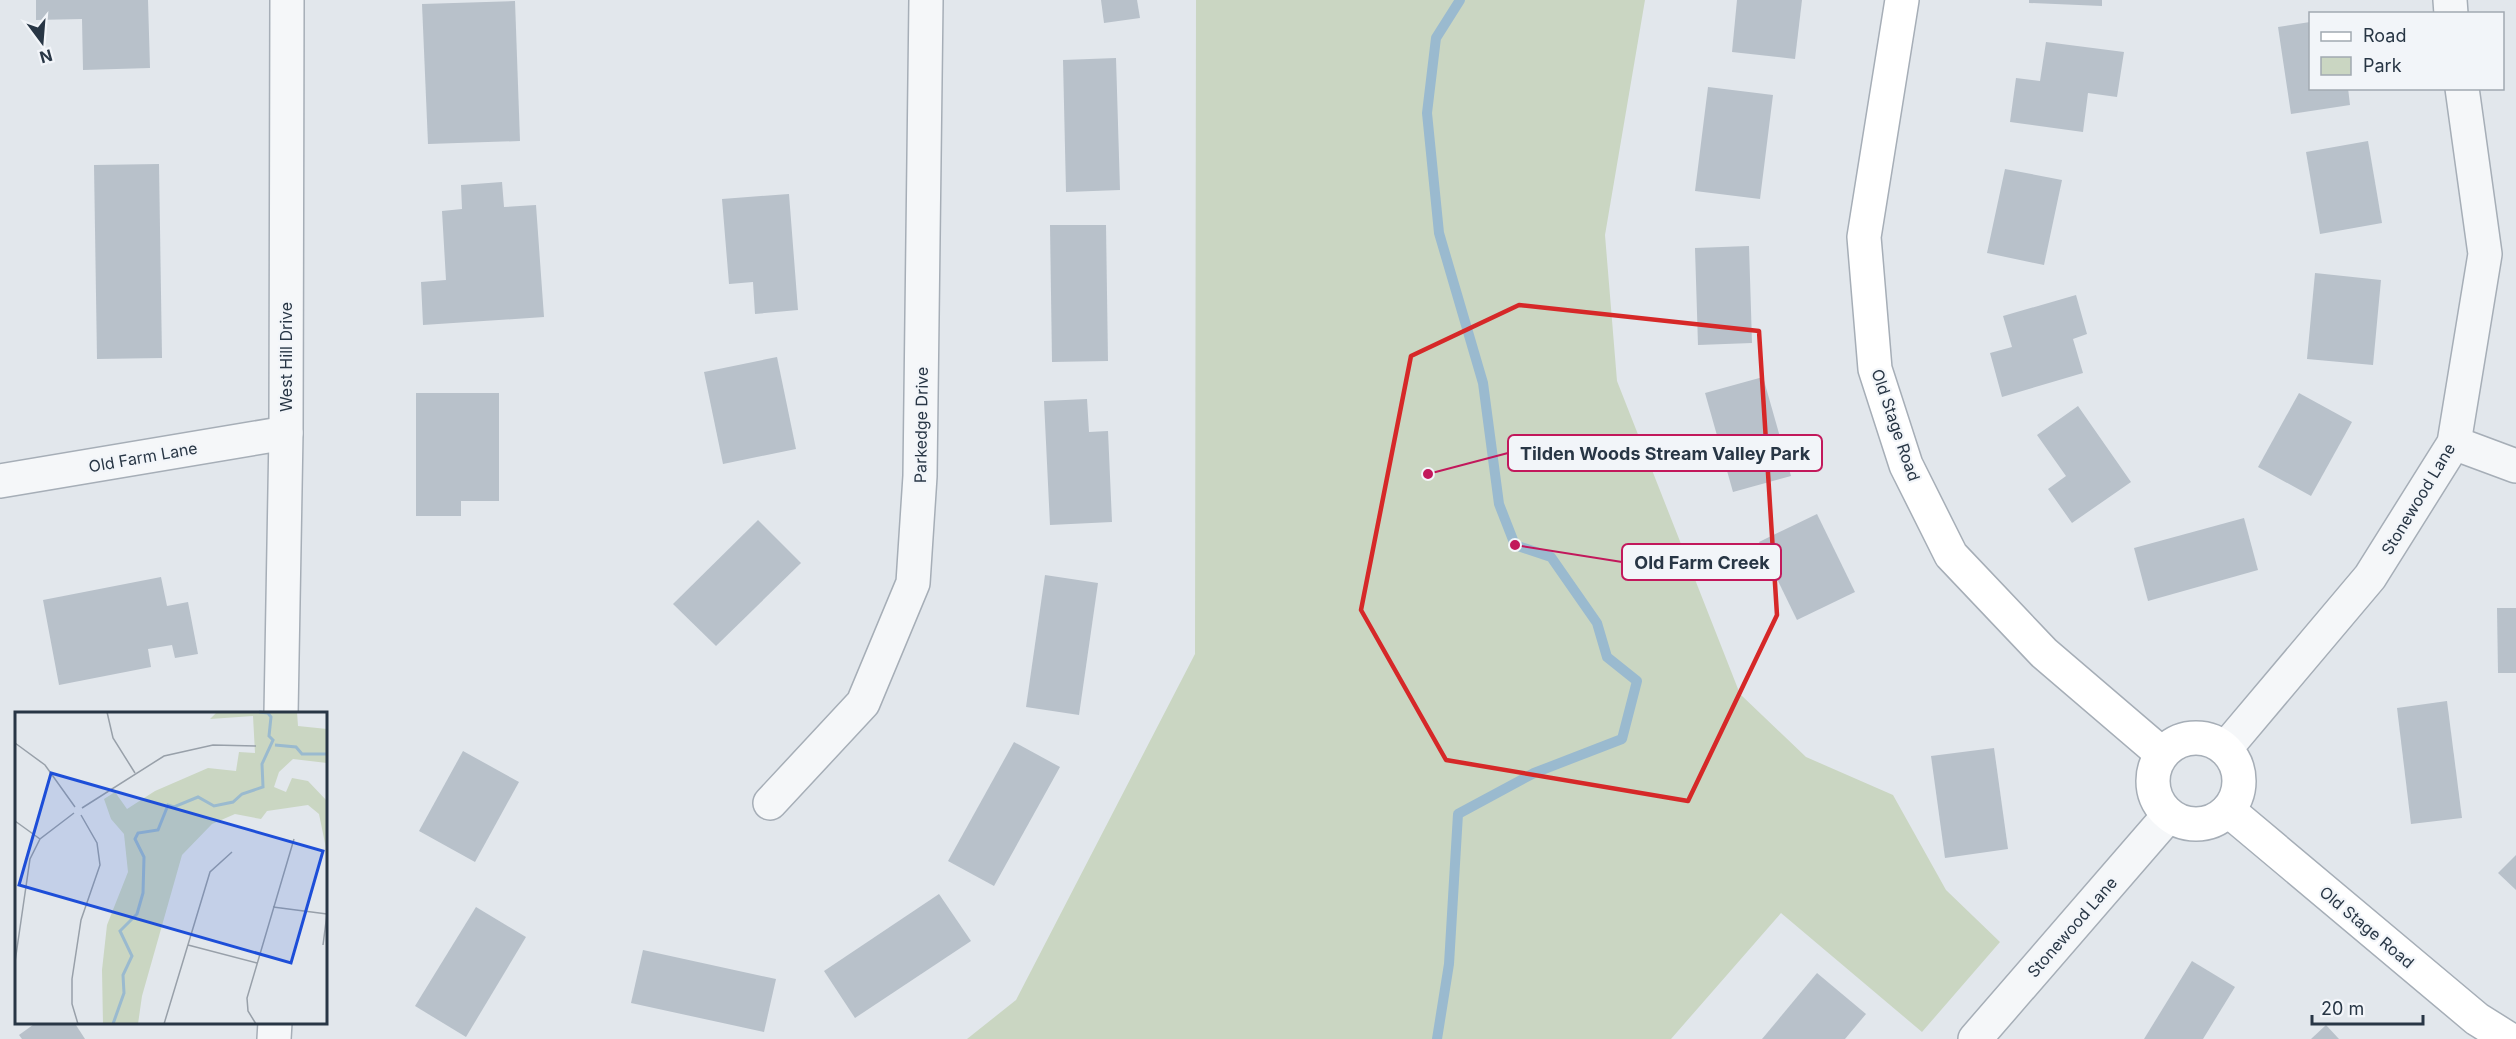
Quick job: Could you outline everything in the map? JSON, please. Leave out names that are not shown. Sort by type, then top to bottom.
[{"type":"street","name":"West Hill Drive","points":[[281,712],[286,433],[287,0]]},
{"type":"street","name":"Parkedge Drive","points":[[770,803],[863,703],[913,583],[920,476],[926,0]]},
{"type":"street","name":"Old Stage Road","points":[[1902,0],[1864,237],[1875,369],[1906,465],[1951,555],[2044,653],[2162,754]]},
{"type":"street","name":"Stonewood Lane","points":[[2225,748],[2370,577],[2454,443],[2485,254],[2462,90]]},
{"type":"street","name":"Old Farm Lane","points":[[0,481],[286,433]]},
{"type":"street","points":[[2454,443],[2516,466]]},
{"type":"street","points":[[2189,738],[2205,738],[2225,748],[2237,767],[2240,782],[2237,797],[2228,810],[2217,819],[2203,824],[2188,824],[2162,809],[2155,796],[2152,780],[2155,765],[2162,754],[2175,743],[2189,738]]},
{"type":"street","name":"Old Stage Road","points":[[2228,810],[2477,1019],[2509,1039]]},
{"type":"street","name":"Stonewood Lane","points":[[1975,1039],[2169,815]]},
{"type":"highlighted area","points":[[1519,305],[1759,331],[1777,615],[1688,801],[1446,760],[1361,610],[1411,356]]},
{"type":"green space","points":[[1196,0],[1645,0],[1605,235],[1617,381],[1740,694],[1806,757],[1893,795],[1946,890],[2000,942],[1922,1032],[1781,913],[1671,1039],[967,1039],[1016,1000],[1195,654]]},
{"type":"building","points":[[36,0],[148,0],[150,68],[83,70],[82,19],[36,20]]},
{"type":"building","points":[[1101,0],[1137,0],[1140,18],[1104,23]]},
{"type":"building","points":[[1737,0],[1802,0],[1795,59],[1732,52]]},
{"type":"building","points":[[2029,0],[2102,0],[2102,6],[2029,3]]},
{"type":"building","points":[[515,1],[520,141],[428,144],[422,4]]},
{"type":"building","points":[[2309,22],[2309,90],[2348,90],[2350,105],[2291,114],[2278,27]]},
{"type":"building","points":[[2046,42],[2124,52],[2117,97],[2088,93],[2083,132],[2010,122],[2016,78],[2040,81]]},
{"type":"building","points":[[1116,58],[1120,190],[1066,192],[1063,60]]},
{"type":"building","points":[[1708,87],[1773,95],[1760,199],[1695,191]]},
{"type":"building","points":[[2368,141],[2382,223],[2320,234],[2306,152]]},
{"type":"building","points":[[159,164],[162,358],[97,359],[94,165]]},
{"type":"building","points":[[2005,169],[2062,180],[2044,265],[1987,253]]},
{"type":"building","points":[[502,182],[504,207],[536,205],[544,317],[423,325],[421,282],[446,280],[442,211],[462,209],[461,185]]},
{"type":"building","points":[[789,194],[798,310],[755,314],[753,282],[729,284],[722,199]]},
{"type":"building","points":[[1050,225],[1106,225],[1108,361],[1052,362]]},
{"type":"building","points":[[1749,246],[1752,343],[1698,345],[1695,248]]},
{"type":"building","points":[[2315,273],[2381,280],[2373,365],[2307,359]]},
{"type":"building","points":[[2076,295],[2087,334],[2073,339],[2083,373],[2002,397],[1990,353],[2012,347],[2003,316]]},
{"type":"building","points":[[777,357],[796,449],[723,464],[704,372]]},
{"type":"building","points":[[1763,377],[1791,476],[1733,492],[1705,393]]},
{"type":"building","points":[[416,393],[499,393],[499,501],[461,501],[461,516],[416,516]]},
{"type":"building","points":[[2299,393],[2352,422],[2311,496],[2258,467]]},
{"type":"building","points":[[1087,399],[1089,432],[1108,431],[1112,522],[1050,525],[1044,401]]},
{"type":"building","points":[[2078,406],[2131,482],[2072,523],[2048,489],[2066,476],[2037,435]]},
{"type":"building","points":[[1817,514],[1855,592],[1797,620],[1759,542]]},
{"type":"building","points":[[2244,518],[2258,570],[2148,601],[2134,548]]},
{"type":"building","points":[[758,520],[801,563],[716,646],[673,604]]},
{"type":"building","points":[[1045,575],[1098,583],[1079,715],[1026,707]]},
{"type":"building","points":[[161,577],[167,606],[188,602],[198,654],[175,658],[172,645],[148,649],[151,667],[59,685],[43,600]]},
{"type":"building","points":[[2497,608],[2516,608],[2516,673],[2498,673]]},
{"type":"building","points":[[2447,701],[2462,818],[2411,824],[2397,708]]},
{"type":"building","points":[[1014,742],[1060,767],[994,886],[948,861]]},
{"type":"building","points":[[1994,748],[2008,849],[1945,858],[1931,756]]},
{"type":"building","points":[[463,751],[519,782],[475,862],[419,831]]},
{"type":"building","points":[[2516,855],[2516,890],[2498,873]]},
{"type":"building","points":[[939,894],[971,941],[855,1018],[824,971]]},
{"type":"building","points":[[476,907],[526,937],[466,1037],[415,1006]]},
{"type":"building","points":[[643,950],[776,979],[764,1032],[631,1003]]},
{"type":"building","points":[[2192,961],[2235,987],[2203,1039],[2144,1039]]},
{"type":"building","points":[[1817,973],[1866,1014],[1845,1039],[1762,1039]]},
{"type":"building","points":[[34,1024],[75,1024],[85,1039],[22,1039],[19,1035]]},
{"type":"building","points":[[2326,1025],[2339,1039],[2311,1039]]},
{"type":"waterway","points":[[1437,1039],[1449,964],[1458,814],[1534,773],[1622,739],[1637,681],[1607,657],[1597,623],[1551,557],[1515,545],[1499,504],[1483,383],[1439,233],[1427,113],[1436,38],[1460,0]]},
{"type":"place","name":"Tilden Woods Stream Valley Park","points":[[1428,474]]},
{"type":"place","name":"Old Farm Creek","points":[[1515,545]]}]
